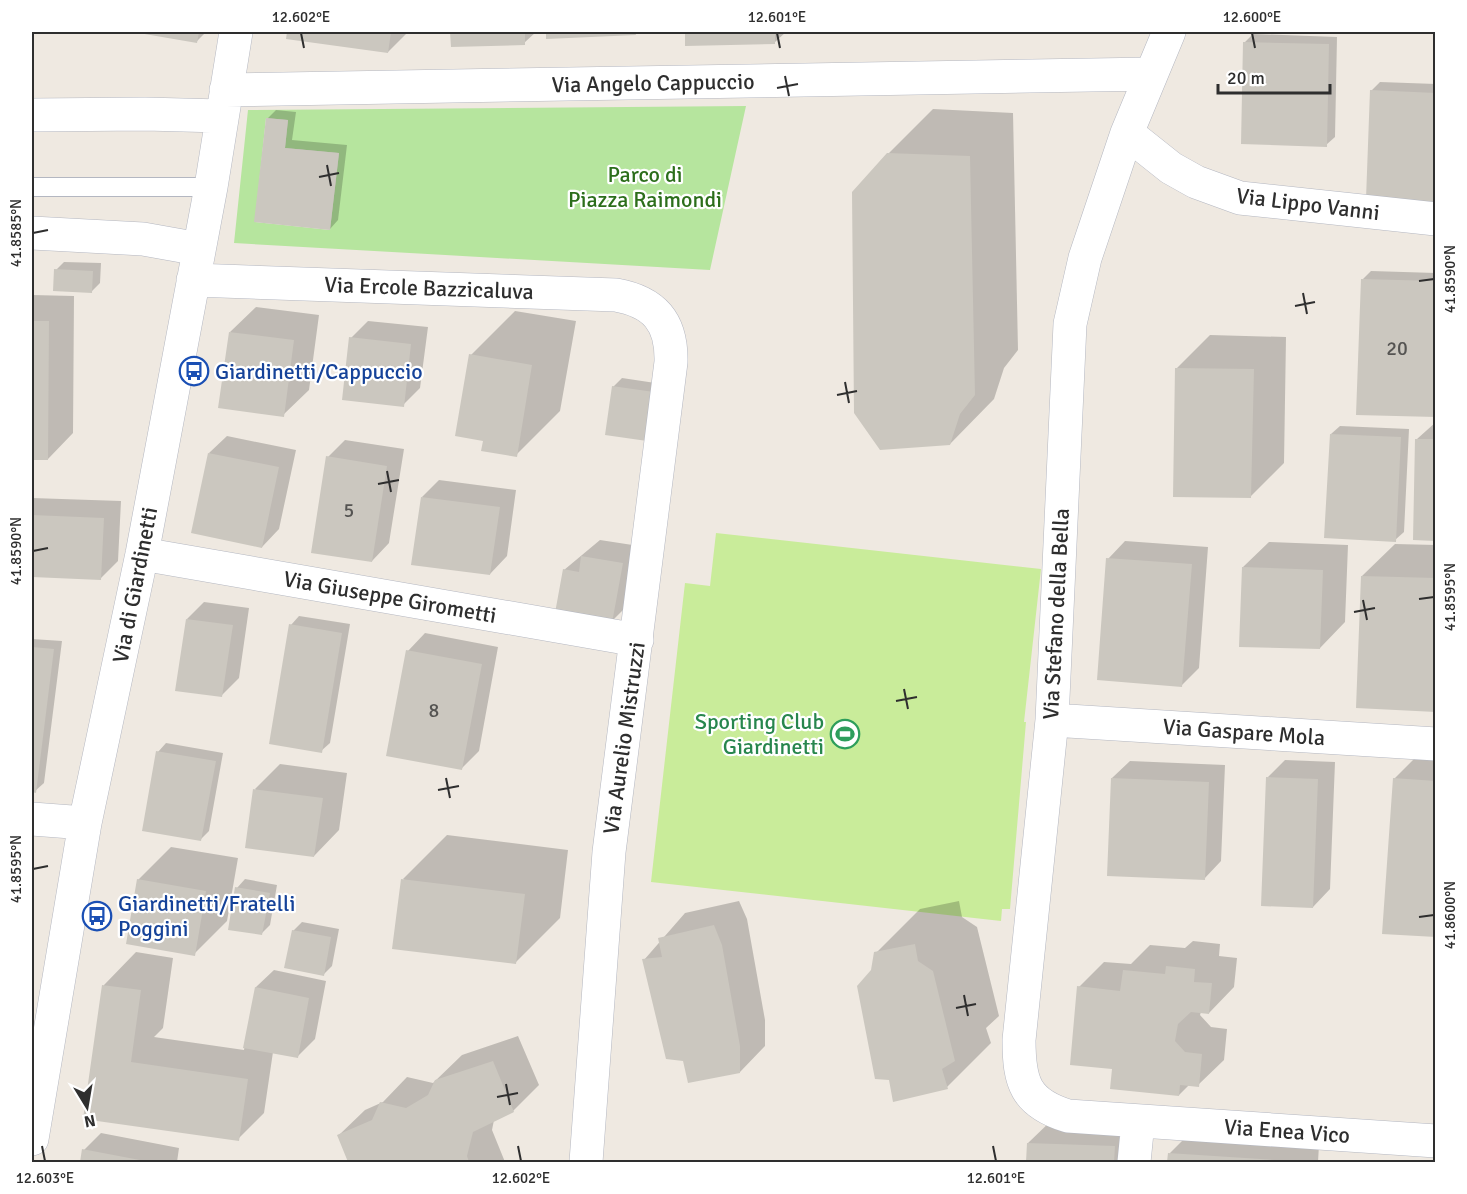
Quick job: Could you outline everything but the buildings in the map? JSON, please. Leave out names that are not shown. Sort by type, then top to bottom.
[{"type":"street","name":"Via di Giardinetti","points":[[32,1139],[85,823],[142,554],[211,188],[236,32]]},
{"type":"street","name":"Via Stefano della Bella","points":[[1138,1122],[1068,1116],[1047,1109],[1031,1097],[1022,1074],[1019,1040],[1052,720],[1070,324],[1086,258],[1127,133],[1169,32]]},
{"type":"street","name":"Via Angelo Cappuccio","points":[[32,115],[224,103],[1152,74]]},
{"type":"street","name":"Via Lippo Vanni","points":[[1127,133],[1171,168],[1196,182],[1240,198],[1436,219]]},
{"type":"street","name":"Via Ercole Bazzicaluva","points":[[32,233],[143,239],[196,264],[616,295],[640,301],[660,317]]},
{"type":"street","name":"Via Aurelio Mistruzzi","points":[[586,1162],[606,873],[671,362],[670,339],[660,317]]},
{"type":"street","name":"Via Giuseppe Girometti","points":[[142,554],[637,640]]},
{"type":"street","name":"Via Gaspare Mola","points":[[1052,720],[1436,744]]},
{"type":"street","points":[[32,819],[85,823]]},
{"type":"street","points":[[1134,1162],[1138,1122]]},
{"type":"street","name":"Via Enea Vico","points":[[1138,1122],[1436,1142]]},
{"type":"lane","points":[[32,188],[211,188]]},
{"type":"green space","name":"Parco di Piazza Raimondi","points":[[746,106],[710,270],[234,243],[248,110]],"holes":[[[266,118],[288,120],[285,148],[339,153],[330,230],[255,222]]]},
{"type":"green space","name":"Sporting Club Giardinetti","points":[[716,533],[1041,569],[1024,722],[1026,722],[1010,909],[1002,909],[1001,921],[651,882],[685,583],[710,586]]},
{"type":"place","name":"Giardinetti/Cappuccio","points":[[194,371]]},
{"type":"place","name":"Sporting Club Giardinetti","points":[[845,734]]},
{"type":"place","name":"Giardinetti/Fratelli Poggini","points":[[97,916]]}]
